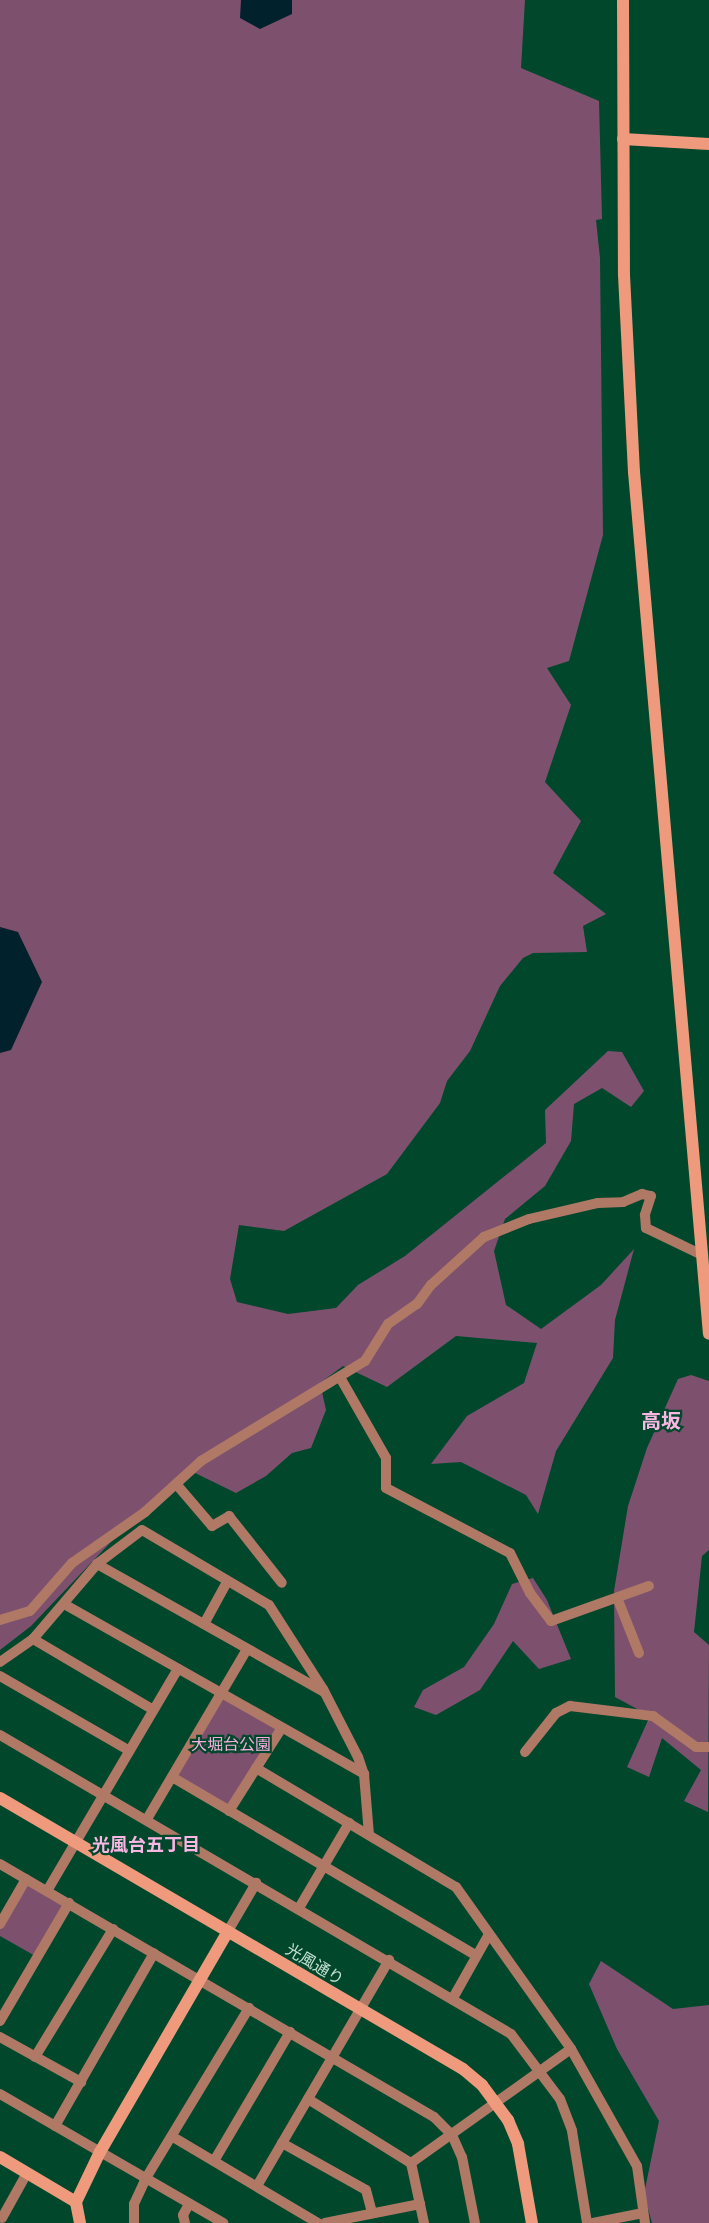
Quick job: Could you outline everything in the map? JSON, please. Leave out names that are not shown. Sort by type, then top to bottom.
[{"type":"street","points":[[623,0],[624,275],[634,471],[709,1334]]},
{"type":"street","points":[[623,139],[709,144]]},
{"type":"street","points":[[0,1620],[30,1611],[72,1563],[145,1512],[201,1461],[341,1379],[365,1361],[388,1324],[417,1304],[431,1285],[484,1237],[528,1219],[598,1203],[651,1196],[645,1215],[646,1228],[703,1260]]},
{"type":"street","points":[[341,1379],[386,1458],[386,1488],[510,1553],[530,1593],[551,1621],[618,1600],[649,1586]]},
{"type":"street","points":[[177,1485],[212,1527],[229,1516],[282,1583]]},
{"type":"street","points":[[0,1662],[33,1639],[97,1564],[142,1530],[269,1605],[326,1693],[364,1774],[369,1835]]},
{"type":"street","points":[[97,1564],[326,1693]]},
{"type":"street","points":[[204,1624],[227,1582]]},
{"type":"street","points":[[618,1600],[639,1653]]},
{"type":"street","points":[[64,1604],[364,1774]]},
{"type":"street","points":[[33,1639],[152,1709]]},
{"type":"street","points":[[147,1819],[247,1649]]},
{"type":"street","points":[[47,1891],[152,1709],[178,1669]]},
{"type":"street","points":[[0,1676],[128,1750]]},
{"type":"street","points":[[525,1752],[556,1713],[570,1706],[652,1716],[696,1747],[709,1747]]},
{"type":"street","points":[[230,1811],[280,1728]]},
{"type":"street","points":[[0,1735],[389,1960],[511,2034],[541,2070],[560,2099],[572,2131],[587,2223]]},
{"type":"street","points":[[256,1768],[456,1887],[571,2049],[637,2166],[644,2218],[593,2223]]},
{"type":"street","points":[[172,1777],[476,1955]]},
{"type":"street","name":"光風通り","points":[[0,1798],[464,2069],[496,2101],[518,2144],[532,2223]]},
{"type":"street","points":[[299,1908],[349,1823]]},
{"type":"street","points":[[0,1864],[333,2056],[434,2117],[450,2134],[462,2157],[476,2223]]},
{"type":"street","points":[[0,1924],[26,1879]]},
{"type":"street","points":[[80,2223],[76,2202],[100,2152],[256,1883]]},
{"type":"street","points":[[0,2021],[69,1904]]},
{"type":"street","points":[[35,2057],[113,1929]]},
{"type":"street","points":[[453,1998],[489,1934]]},
{"type":"street","points":[[55,2126],[154,1953]]},
{"type":"street","points":[[257,2186],[389,1960]]},
{"type":"street","points":[[134,2223],[134,2204],[146,2178],[249,2008]]},
{"type":"street","points":[[214,2161],[290,2031]]},
{"type":"street","points":[[0,2037],[81,2082]]},
{"type":"street","points":[[411,2163],[571,2049]]},
{"type":"street","points":[[0,2094],[223,2223]]},
{"type":"street","points":[[308,2099],[411,2163],[424,2223]]},
{"type":"street","points":[[172,2137],[318,2223]]},
{"type":"street","points":[[282,2144],[366,2190],[372,2213]]},
{"type":"street","points":[[0,2157],[76,2202]]},
{"type":"street","points":[[4,2219],[27,2173]]},
{"type":"street","points":[[185,2223],[183,2215],[189,2204]]},
{"type":"street","points":[[325,2223],[420,2204]]},
{"type":"green space","points":[[0,0],[525,0],[521,68],[599,101],[602,219],[596,220],[600,258],[603,535],[569,661],[547,668],[571,705],[545,782],[581,821],[553,873],[606,914],[583,926],[587,952],[533,953],[523,958],[500,986],[470,1051],[447,1081],[440,1103],[387,1174],[284,1231],[239,1225],[230,1279],[237,1302],[288,1314],[336,1308],[358,1285],[405,1256],[546,1143],[545,1110],[608,1051],[622,1052],[644,1091],[631,1107],[602,1088],[574,1104],[571,1141],[545,1186],[505,1219],[494,1251],[506,1305],[541,1329],[601,1285],[634,1249],[615,1320],[613,1358],[556,1451],[538,1514],[526,1495],[461,1462],[431,1464],[467,1416],[524,1383],[537,1343],[456,1336],[387,1387],[343,1366],[320,1383],[326,1410],[311,1448],[292,1453],[266,1476],[236,1493],[189,1470],[147,1504],[31,1626],[0,1650]]},
{"type":"green space","points":[[691,1375],[709,1381],[709,1550],[702,1556],[694,1632],[709,1645],[708,1812],[684,1801],[701,1770],[662,1738],[649,1777],[627,1767],[650,1716],[615,1697],[614,1591],[628,1506],[647,1448],[678,1379]]},
{"type":"green space","points":[[533,1578],[547,1600],[571,1659],[539,1669],[513,1641],[480,1690],[436,1715],[414,1707],[423,1690],[464,1667],[494,1624],[512,1584]]},
{"type":"green space","name":"大堀台公園","points":[[221,1693],[281,1729],[231,1812],[171,1776]]},
{"type":"green space","points":[[26,1879],[69,1903],[37,1957],[0,1936],[0,1924]]},
{"type":"green space","points":[[601,1961],[673,2009],[709,2005],[709,2223],[652,2223],[644,2194],[659,2121],[617,2049],[589,1984]]},
{"type":"water","points":[[241,0],[292,0],[292,14],[260,29],[240,18]]},
{"type":"water","points":[[0,927],[18,932],[42,982],[11,1050],[0,1053]]},
{"type":"district","name":"高坂","points":[[661,1420]]},
{"type":"district","name":"光風台五丁目","points":[[146,1844]]}]
